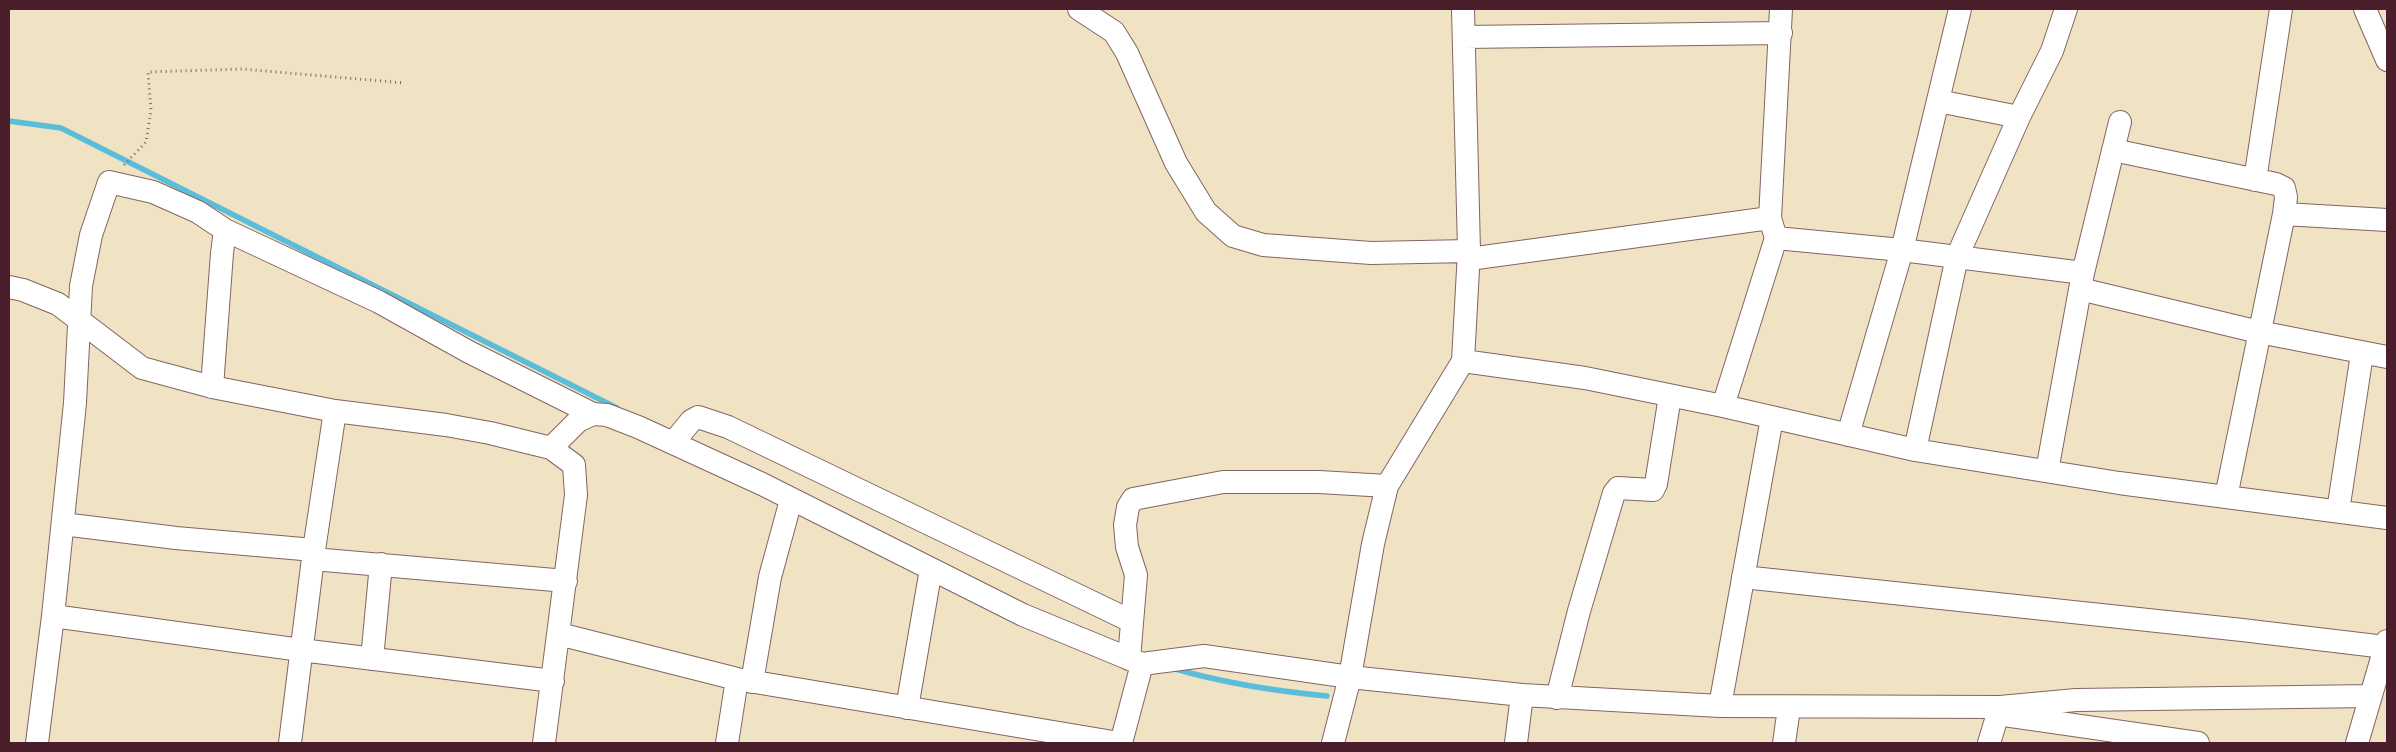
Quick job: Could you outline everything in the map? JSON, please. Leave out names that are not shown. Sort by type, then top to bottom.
[{"type":"street","points":[[1079,9],[1114,32],[1127,53],[1176,163],[1206,212],[1234,236],[1263,246],[1351,252],[1469,255],[1773,228],[1902,250],[1957,257],[2082,281],[2259,332],[2362,354],[2387,357]]},
{"type":"street","points":[[1333,743],[1350,677],[1373,544],[1387,486],[1463,361],[1469,255],[1463,9]]},
{"type":"street","points":[[1723,406],[1773,228],[1781,9]]},
{"type":"street","points":[[1848,435],[1902,250],[1960,9]]},
{"type":"street","points":[[1915,450],[1957,257],[2019,117],[2052,51],[2066,9]]},
{"type":"street","points":[[2255,180],[2281,9]]},
{"type":"street","points":[[2365,9],[2387,60]]},
{"type":"street","points":[[1464,37],[1781,33]]},
{"type":"street","points":[[1938,101],[2019,117]]},
{"type":"street","points":[[2046,471],[2082,281],[2120,122]]},
{"type":"street","points":[[2113,150],[2276,184],[2284,188],[2286,197],[2284,214],[2226,496]]},
{"type":"street","points":[[37,743],[53,616],[75,403],[81,286],[91,234],[109,182],[153,192],[198,212],[225,230],[379,302],[469,352],[593,414],[607,415],[673,443],[1023,615],[1135,662],[1204,656],[1350,677],[1557,698],[1720,706],[1998,711],[2198,743]]},
{"type":"street","points":[[2284,214],[2387,220]]},
{"type":"street","points":[[212,387],[225,230]]},
{"type":"street","points":[[9,287],[23,290],[58,304],[142,368],[212,387],[335,411],[446,425],[551,448],[574,465],[576,477],[566,582],[544,743]]},
{"type":"street","points":[[2338,511],[2362,354]]},
{"type":"street","points":[[1463,361],[1585,378],[1723,406],[1915,450],[2046,471],[2387,518]]},
{"type":"street","points":[[1557,698],[1579,612],[1614,493],[1618,488],[1626,487],[1653,490],[1656,484],[1670,396]]},
{"type":"street","points":[[290,743],[313,555],[335,411]]},
{"type":"street","points":[[551,448],[578,421],[593,414]]},
{"type":"street","points":[[673,443],[691,421],[698,418],[728,427],[1131,621]]},
{"type":"street","points":[[1720,706],[1772,418]]},
{"type":"street","points":[[559,634],[745,680],[1120,743],[1135,662],[1131,621],[1136,575],[1127,547],[1126,525],[1128,507],[1133,500],[1223,482],[1319,482],[1387,486]]},
{"type":"street","points":[[727,743],[791,500]]},
{"type":"street","points":[[62,524],[381,564],[566,582]]},
{"type":"street","points":[[372,659],[381,564]]},
{"type":"street","points":[[907,708],[930,568]]},
{"type":"street","points":[[1743,577],[2386,644],[2382,673],[2371,696],[2356,743]]},
{"type":"street","points":[[53,616],[301,650],[553,681]]},
{"type":"street","points":[[1516,743],[1522,695]]},
{"type":"street","points":[[1998,711],[2076,700],[2371,696]]},
{"type":"street","points":[[1784,743],[1789,708]]},
{"type":"street","points":[[1989,743],[1998,711]]},
{"type":"path","points":[[109,182],[146,142],[151,110],[148,72],[242,69],[405,83]]},
{"type":"waterway","points":[[9,121],[61,128],[617,408]]},
{"type":"waterway","points":[[1172,668],[1249,686],[1327,696]]}]
